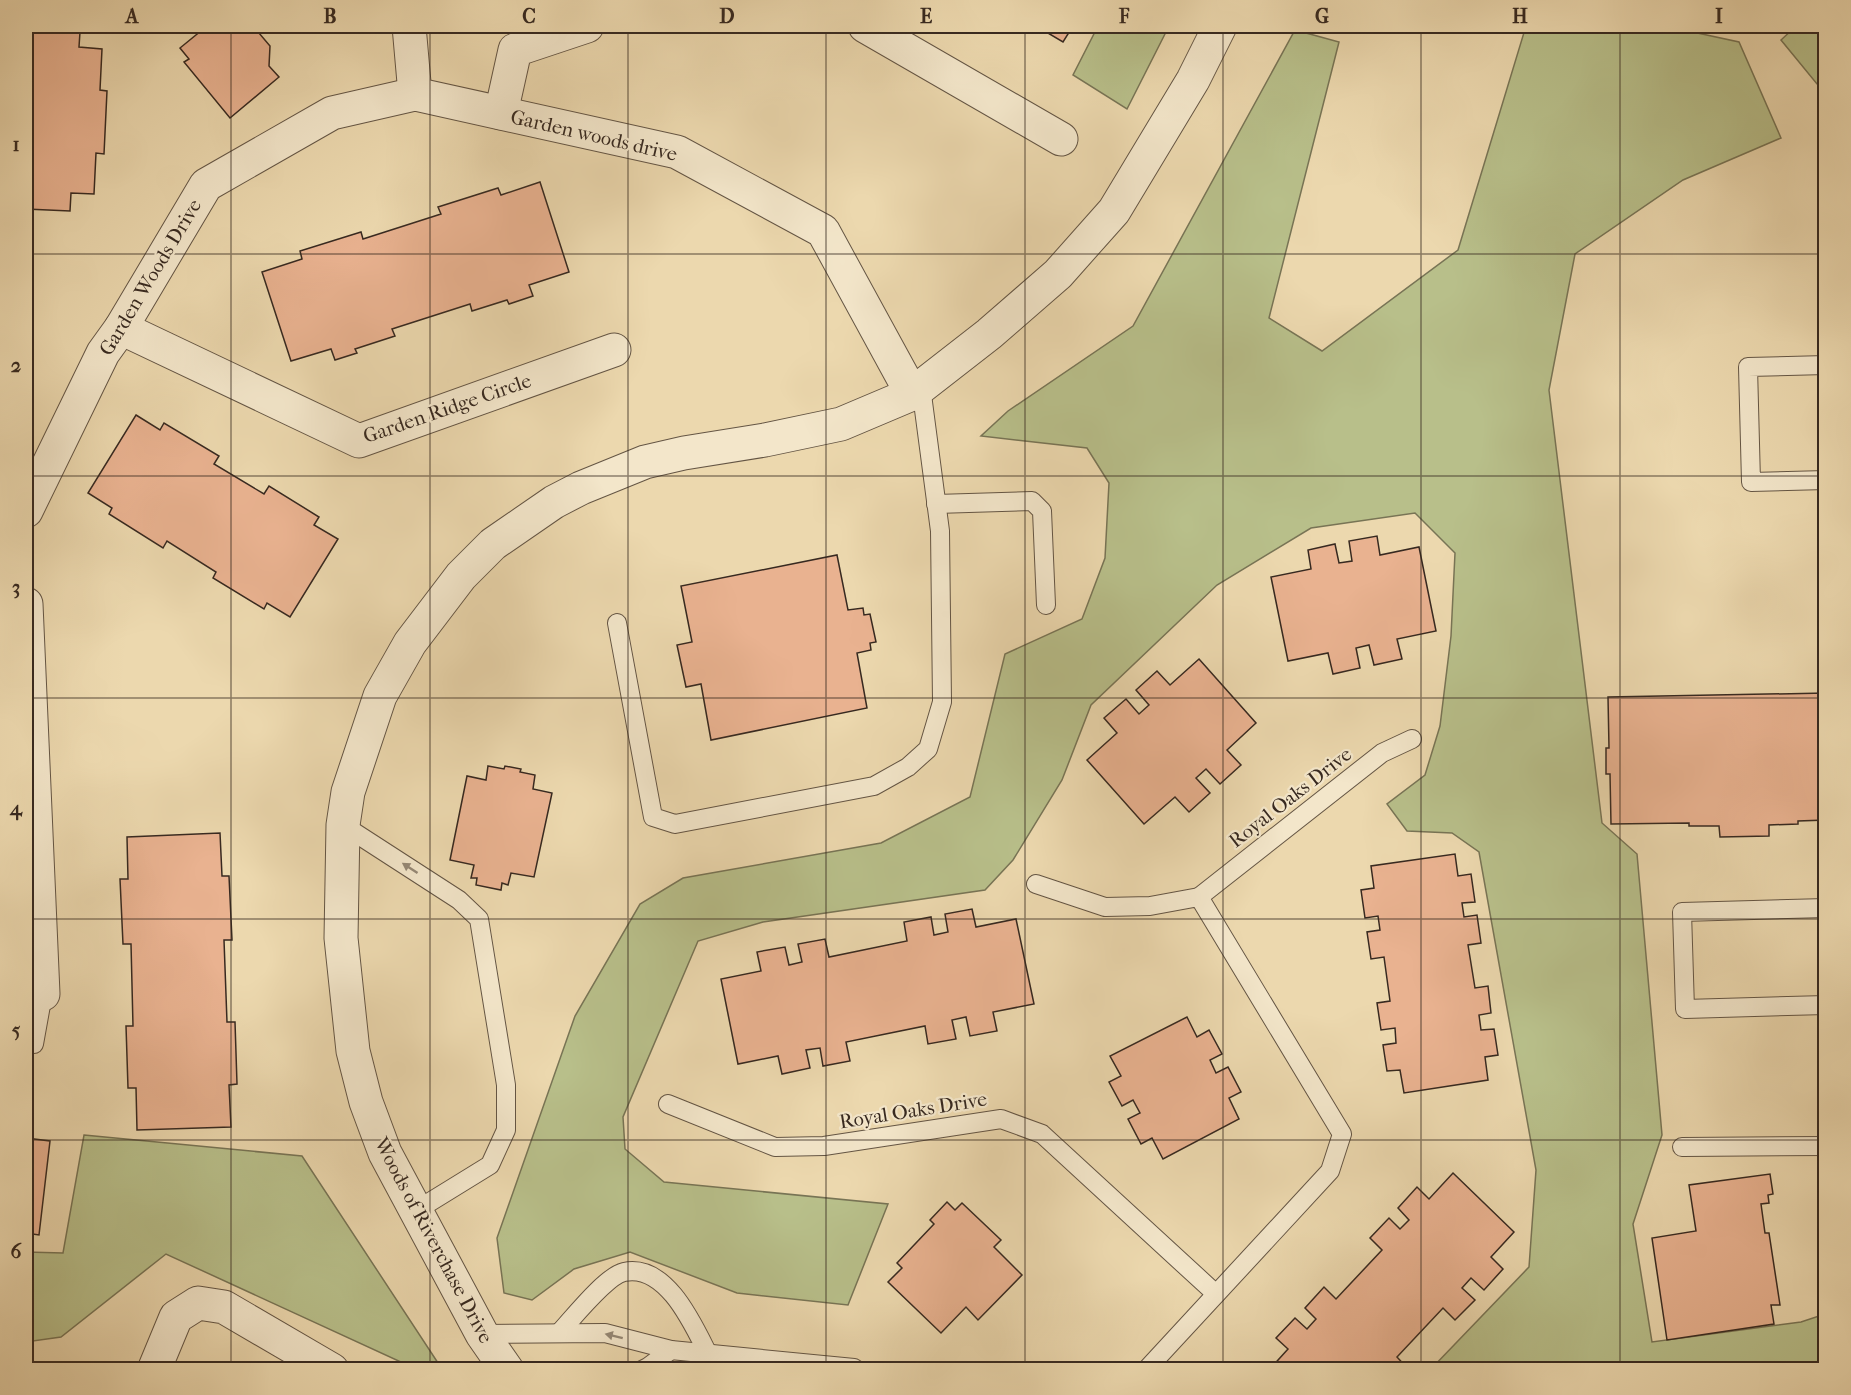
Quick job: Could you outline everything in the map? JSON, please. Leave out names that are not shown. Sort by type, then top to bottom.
[{"type":"street","points":[[409,26],[415,94]]},
{"type":"street","points":[[501,113],[515,50],[587,26]]},
{"type":"street","points":[[865,26],[1061,139]]},
{"type":"street","name":"Woods of Riverchase Drive","points":[[507,1370],[482,1334],[385,1153],[366,1102],[353,1051],[341,938],[343,825],[348,792],[380,696],[410,644],[461,576],[493,544],[554,502],[581,488],[645,462],[841,424],[916,390],[989,334],[1058,274],[1114,211],[1193,80],[1220,26]]},
{"type":"street","name":"Garden woods drive","points":[[415,94],[677,152],[823,231],[916,390]]},
{"type":"street","name":"Garden Woods Drive","points":[[26,511],[103,354],[121,328],[206,185],[332,113],[415,94]]},
{"type":"street","name":"Garden Ridge Circle","points":[[121,328],[359,441],[614,351]]},
{"type":"street","points":[[26,604],[43,994]]},
{"type":"street","points":[[154,1370],[176,1317],[198,1303],[224,1307],[332,1370]]},
{"type":"lane","points":[[1826,365],[1748,367],[1751,482],[1826,480]]},
{"type":"lane","points":[[617,623],[653,817],[675,824],[874,786],[908,767],[928,749],[942,702],[940,531],[916,390]]},
{"type":"lane","points":[[936,504],[1032,501],[1042,511],[1046,605]]},
{"type":"lane","name":"Royal Oaks Drive","points":[[1036,884],[1105,907],[1150,906],[1199,897],[1382,753],[1412,739]]},
{"type":"lane","points":[[343,825],[459,900],[479,919],[506,1085],[506,1130],[490,1165],[417,1210]]},
{"type":"lane","points":[[1146,1370],[1330,1171],[1342,1134],[1199,897]]},
{"type":"lane","points":[[1826,908],[1682,912],[1685,1009],[1826,1005]]},
{"type":"lane","points":[[26,1044],[34,1044],[43,994]]},
{"type":"lane","name":"Royal Oaks Drive","points":[[668,1104],[775,1147],[824,1146],[1001,1119],[1042,1134],[1216,1294]]},
{"type":"lane","points":[[1682,1147],[1826,1146]]},
{"type":"lane","points":[[559,1333],[602,1286],[623,1272],[646,1273],[666,1285],[690,1319],[708,1354]]},
{"type":"lane","points":[[482,1334],[605,1333],[671,1350],[857,1370]]},
{"type":"lane","points":[[642,1370],[671,1350]]},
{"type":"green space","points":[[1098,26],[1169,26],[1127,109],[1073,75]]},
{"type":"green space","points":[[1526,26],[1665,26],[1739,42],[1781,138],[1683,180],[1575,254],[1549,390],[1602,823],[1637,854],[1662,1135],[1633,1224],[1652,1342],[1801,1322],[1825,1314],[1825,1369],[1431,1369],[1529,1267],[1536,1170],[1479,852],[1452,833],[1407,831],[1387,804],[1425,775],[1440,726],[1451,636],[1455,553],[1415,513],[1311,528],[1217,585],[1091,705],[1062,780],[1013,860],[985,890],[763,922],[698,941],[623,1117],[625,1149],[664,1182],[888,1204],[848,1305],[737,1293],[630,1252],[574,1269],[532,1300],[504,1293],[497,1238],[575,1016],[640,904],[683,878],[881,843],[970,797],[1005,654],[1082,619],[1105,558],[1109,483],[1087,448],[981,436],[1008,411],[1133,326],[1295,30],[1339,42],[1269,318],[1322,351],[1458,250]]},
{"type":"green space","points":[[1794,28],[1825,28],[1825,88],[1817,84],[1781,40]]},
{"type":"green space","points":[[84,1135],[302,1156],[442,1369],[416,1369],[166,1254],[61,1337],[26,1342],[26,1252],[63,1253]]},
{"type":"building","points":[[207,26],[253,26],[270,46],[269,66],[279,77],[230,118],[184,62],[189,59],[180,48]]},
{"type":"building","points":[[1036,26],[1073,26],[1063,42]]},
{"type":"building","points":[[26,29],[80,32],[79,47],[102,49],[100,90],[107,91],[104,154],[96,153],[94,194],[71,193],[70,211],[26,209]]},
{"type":"building","points":[[540,182],[569,272],[529,285],[533,296],[509,304],[507,300],[472,311],[470,304],[392,329],[395,336],[355,349],[357,353],[335,360],[331,349],[291,361],[262,272],[302,259],[300,251],[361,232],[363,239],[441,214],[438,207],[498,188],[501,195]]},
{"type":"building","points":[[136,415],[160,430],[164,423],[219,456],[214,464],[264,494],[269,486],[319,517],[314,525],[338,539],[290,617],[267,603],[264,609],[213,578],[216,572],[167,541],[163,548],[109,514],[112,508],[88,493]]},
{"type":"building","points":[[1377,536],[1380,555],[1419,547],[1436,631],[1397,639],[1402,659],[1374,665],[1369,645],[1356,648],[1360,668],[1333,674],[1328,653],[1288,661],[1271,577],[1311,569],[1308,550],[1335,544],[1339,563],[1352,561],[1349,541]]},
{"type":"building","points":[[837,555],[848,610],[863,608],[864,615],[870,614],[876,642],[870,643],[871,650],[857,653],[867,708],[711,740],[701,684],[686,687],[677,645],[692,642],[681,586]]},
{"type":"building","points":[[1199,659],[1256,723],[1227,750],[1241,765],[1220,784],[1206,769],[1196,778],[1210,793],[1189,812],[1175,797],[1144,824],[1087,760],[1117,733],[1104,718],[1126,699],[1139,714],[1149,705],[1136,690],[1157,671],[1170,685]]},
{"type":"building","points":[[1826,693],[1826,820],[1769,825],[1769,836],[1720,837],[1719,826],[1689,826],[1689,823],[1611,824],[1610,774],[1606,774],[1606,748],[1609,748],[1608,697]]},
{"type":"building","points":[[488,766],[521,769],[520,772],[535,775],[533,789],[552,793],[534,877],[511,873],[508,885],[502,883],[501,890],[476,885],[477,878],[471,878],[474,865],[450,860],[467,776],[486,780]]},
{"type":"building","points":[[220,833],[222,876],[229,876],[232,940],[224,940],[227,1022],[235,1022],[237,1084],[229,1085],[231,1127],[137,1130],[136,1088],[128,1088],[126,1026],[133,1026],[131,944],[123,944],[120,879],[128,879],[127,837]]},
{"type":"building","points":[[1455,854],[1458,876],[1471,874],[1475,902],[1462,903],[1464,917],[1477,915],[1481,943],[1468,945],[1475,988],[1488,986],[1491,1013],[1479,1015],[1481,1030],[1494,1029],[1498,1055],[1485,1057],[1488,1080],[1404,1093],[1400,1070],[1387,1071],[1383,1045],[1396,1043],[1395,1028],[1381,1030],[1377,1003],[1390,1001],[1384,957],[1371,959],[1367,932],[1380,930],[1378,916],[1365,918],[1361,890],[1374,888],[1371,866]]},
{"type":"building","points":[[972,909],[976,927],[1016,919],[1034,1004],[993,1012],[997,1031],[970,1036],[966,1017],[952,1020],[956,1039],[928,1044],[925,1026],[846,1042],[850,1061],[823,1066],[820,1048],[806,1050],[810,1068],[782,1074],[778,1056],[738,1064],[721,979],[761,971],[757,952],[785,947],[789,965],[802,962],[798,944],[825,939],[829,957],[907,941],[904,922],[931,917],[934,935],[948,932],[945,914]]},
{"type":"building","points":[[1187,1017],[1197,1037],[1209,1030],[1222,1054],[1210,1060],[1216,1073],[1228,1067],[1241,1092],[1229,1098],[1239,1119],[1163,1159],[1152,1138],[1141,1144],[1128,1119],[1140,1113],[1133,1100],[1122,1106],[1109,1082],[1121,1076],[1110,1056]]},
{"type":"building","points":[[26,1138],[50,1141],[39,1235],[26,1233]]},
{"type":"building","points":[[1453,1173],[1514,1232],[1491,1257],[1503,1269],[1484,1290],[1471,1278],[1462,1288],[1475,1300],[1455,1320],[1443,1308],[1397,1357],[1409,1370],[1269,1370],[1288,1349],[1276,1338],[1295,1318],[1307,1329],[1316,1319],[1305,1308],[1324,1287],[1336,1299],[1382,1250],[1370,1238],[1389,1218],[1400,1229],[1409,1220],[1398,1208],[1417,1187],[1429,1199]]},
{"type":"building","points":[[1770,1174],[1773,1194],[1768,1195],[1769,1203],[1761,1204],[1765,1233],[1769,1233],[1780,1305],[1771,1305],[1774,1324],[1667,1340],[1652,1238],[1696,1231],[1689,1185]]},
{"type":"building","points":[[947,1202],[955,1210],[962,1203],[1001,1240],[994,1247],[1022,1275],[978,1320],[966,1307],[941,1333],[888,1282],[902,1268],[897,1263],[934,1224],[930,1220]]}]
